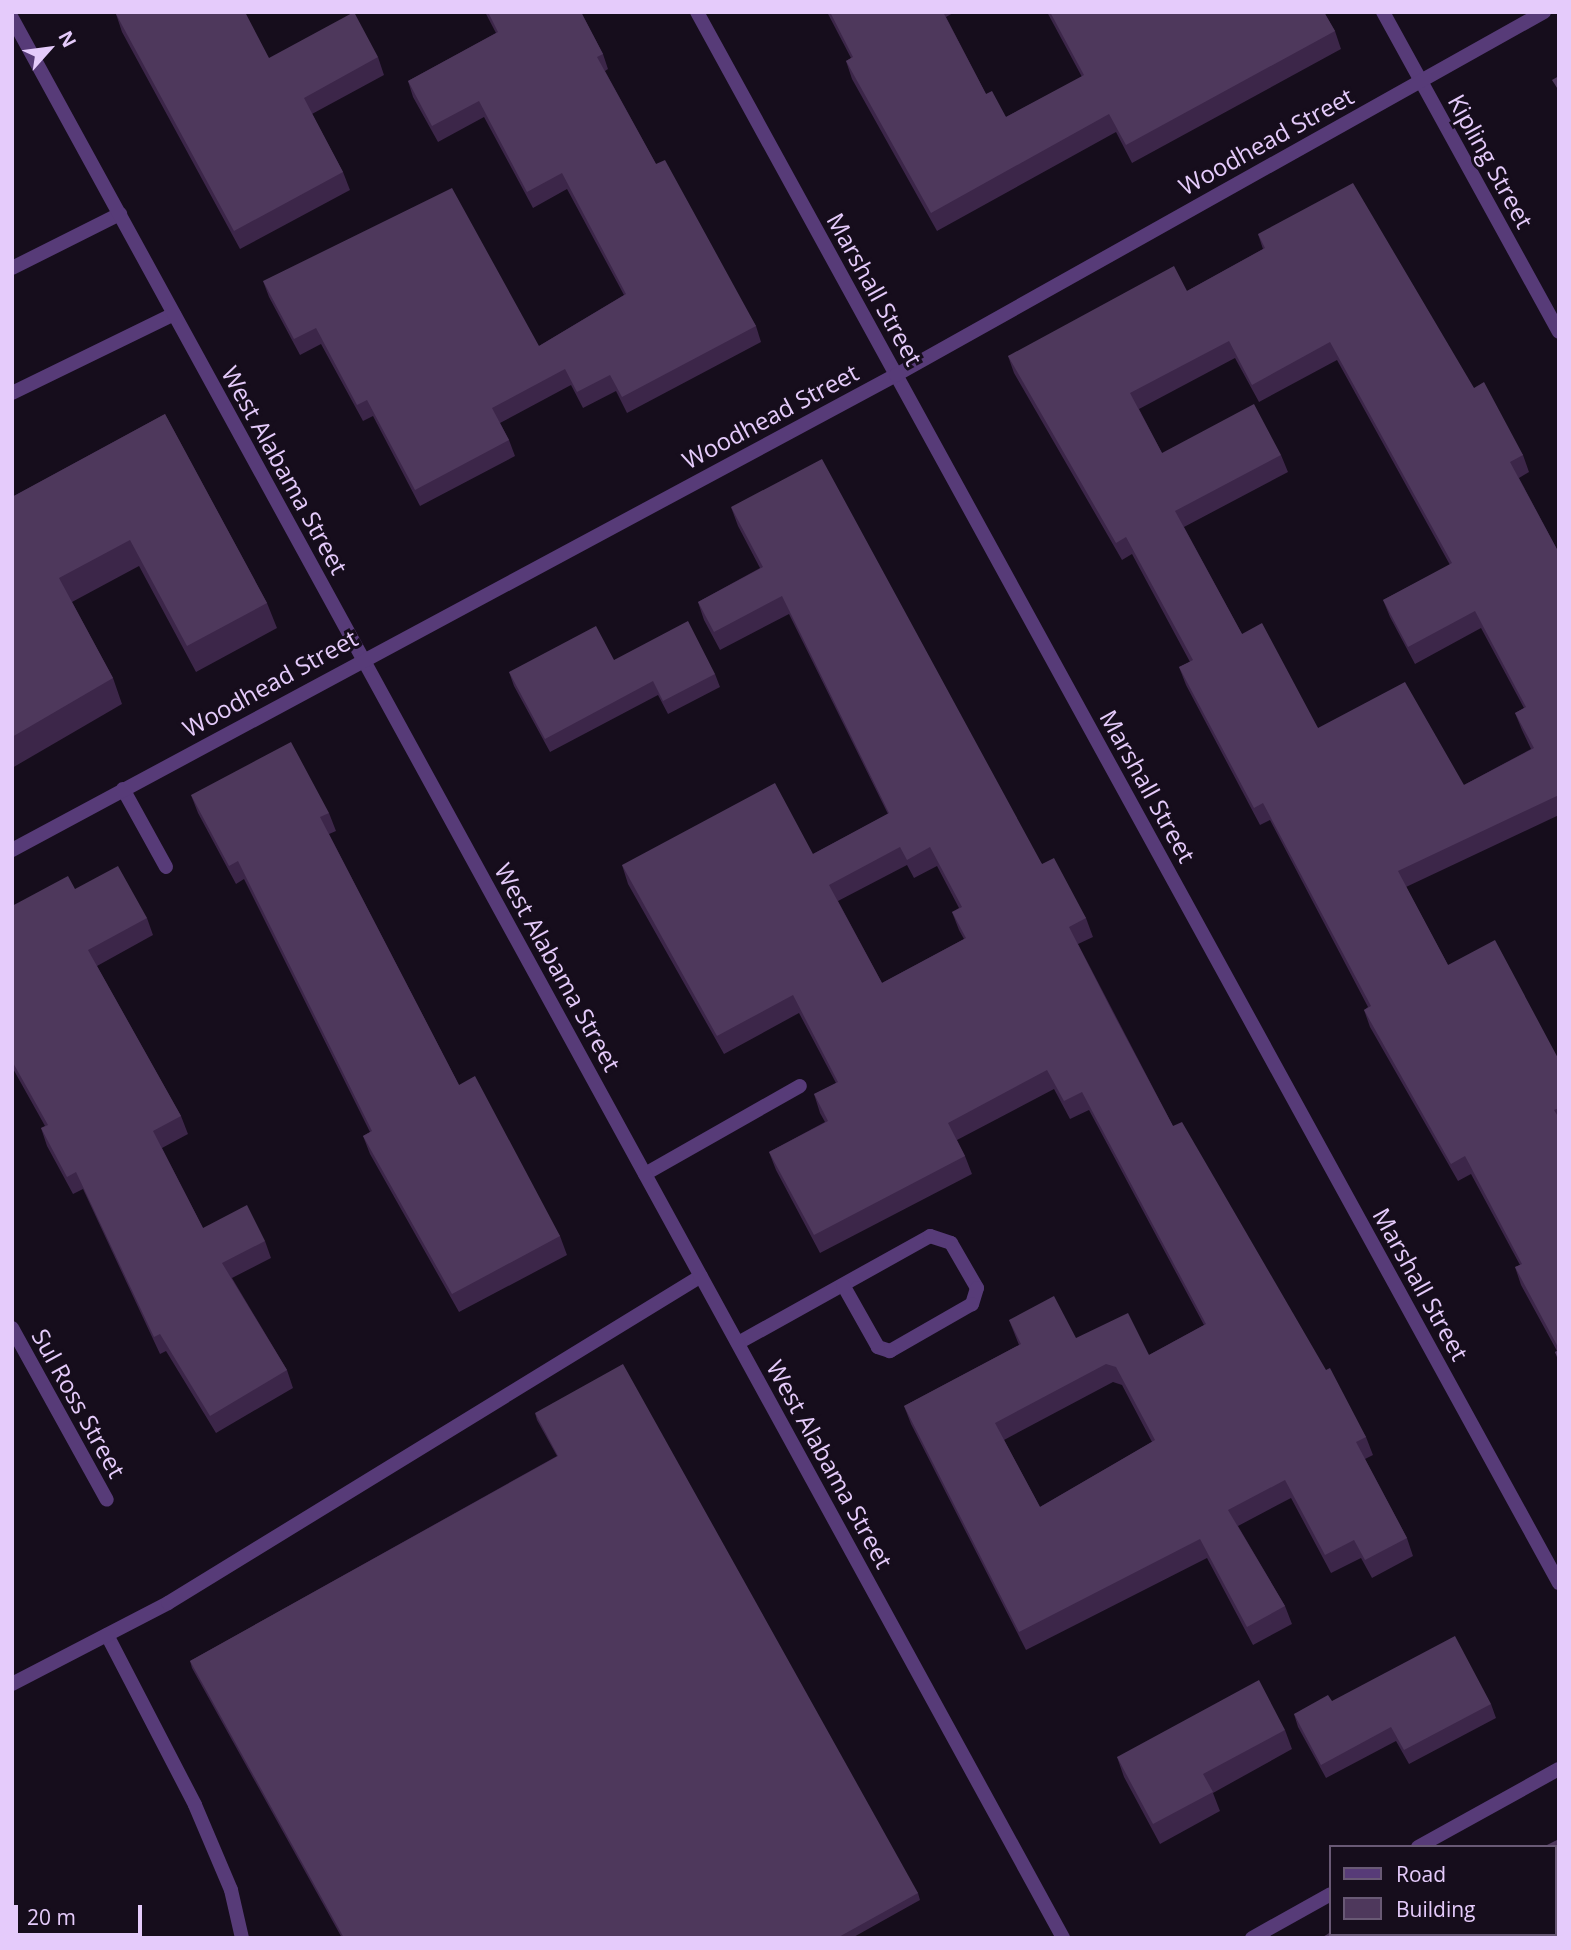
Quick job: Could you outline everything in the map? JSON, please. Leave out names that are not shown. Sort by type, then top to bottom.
[{"type":"street","name":"Marshall Street","points":[[697,12],[1559,1583]]},
{"type":"street","name":"Kipling Street","points":[[1384,12],[1559,331]]},
{"type":"street","name":"Woodhead Street","points":[[12,850],[363,658],[896,375],[1544,12]]},
{"type":"street","name":"West Alabama Street","points":[[12,18],[1063,1938]]},
{"type":"street","points":[[12,268],[120,214]]},
{"type":"street","points":[[12,393],[174,314]]},
{"type":"street","points":[[123,789],[166,867]]},
{"type":"street","points":[[645,1174],[800,1086]]},
{"type":"street","points":[[738,1343],[930,1236],[951,1243],[977,1288],[972,1304],[890,1351],[878,1347],[843,1285]]},
{"type":"street","points":[[12,1684],[107,1634],[701,1276]]},
{"type":"street","name":"Sul Ross Street","points":[[12,1328],[107,1500]]},
{"type":"street","points":[[107,1634],[195,1805],[231,1890],[242,1938]]},
{"type":"street","points":[[1422,1845],[1559,1769]]},
{"type":"street","points":[[1252,1938],[1330,1895]]},
{"type":"building","points":[[245,12],[269,58],[354,12],[378,57],[304,98],[343,172],[234,231],[116,14]]},
{"type":"building","points":[[488,12],[581,12],[603,54],[597,57],[656,164],[665,160],[756,326],[622,397],[610,375],[577,392],[565,369],[492,408],[509,440],[415,490],[367,400],[357,405],[316,328],[294,339],[263,281],[452,188],[539,346],[626,294],[562,173],[527,192],[479,101],[432,126],[408,81],[498,32]]},
{"type":"building","points":[[830,12],[943,12],[986,94],[992,91],[1006,117],[1084,75],[1050,12],[1324,12],[1335,31],[1126,145],[1109,114],[931,213],[846,61],[853,57]]},
{"type":"building","points":[[1559,76],[1559,91],[1552,80]]},
{"type":"building","points":[[1353,183],[1474,388],[1484,382],[1523,455],[1510,462],[1559,553],[1559,795],[1398,871],[1448,965],[1495,940],[1559,1060],[1559,1108],[1554,1110],[1559,1118],[1559,1349],[1515,1267],[1522,1264],[1465,1156],[1451,1164],[1364,1010],[1371,1006],[1263,803],[1254,808],[1179,667],[1193,660],[1126,537],[1116,543],[1008,356],[1174,266],[1187,291],[1265,248],[1258,234]],"holes":[[[1229,341],[1252,385],[1330,342],[1452,563],[1383,600],[1408,647],[1475,611],[1526,707],[1515,713],[1534,748],[1464,785],[1405,682],[1318,728],[1262,623],[1242,634],[1175,511],[1281,455],[1254,404],[1162,453],[1130,393]]]},
{"type":"building","points":[[165,414],[267,603],[187,646],[130,540],[59,578],[113,678],[12,737],[12,497]]},
{"type":"building","points":[[822,459],[1042,864],[1054,858],[1086,918],[1069,927],[1173,1126],[1182,1122],[1326,1370],[1330,1368],[1366,1437],[1356,1442],[1407,1538],[1365,1560],[1354,1540],[1325,1555],[1285,1480],[1228,1510],[1285,1606],[1247,1627],[1200,1539],[1019,1632],[904,1406],[1021,1344],[1009,1320],[1054,1296],[1076,1338],[1128,1313],[1149,1355],[1206,1324],[1082,1092],[1064,1101],[1047,1070],[948,1123],[965,1156],[814,1235],[769,1152],[828,1121],[814,1094],[838,1082],[793,995],[717,1036],[622,865],[775,783],[813,854],[889,813],[782,596],[714,632],[698,602],[763,567],[731,507]],"holes":[[[900,847],[907,860],[930,847],[962,907],[952,912],[966,938],[882,983],[829,885]],[[1106,1364],[1116,1367],[1155,1440],[1040,1507],[995,1423]]]},
{"type":"building","points":[[688,621],[715,674],[663,701],[653,681],[545,739],[509,672],[596,626],[614,660]]},
{"type":"building","points":[[291,742],[329,813],[320,817],[459,1085],[475,1076],[560,1236],[452,1294],[363,1136],[372,1131],[238,861],[229,866],[191,795]]},
{"type":"building","points":[[118,866],[147,918],[88,950],[181,1116],[153,1131],[203,1228],[247,1205],[265,1241],[222,1263],[287,1370],[210,1416],[160,1334],[154,1337],[76,1172],[67,1177],[41,1128],[48,1125],[12,1061],[12,906],[68,876],[75,889]]},
{"type":"building","points":[[623,1364],[918,1893],[837,1938],[344,1938],[190,1661],[558,1456],[535,1413]]},
{"type":"building","points":[[1455,1636],[1491,1704],[1404,1750],[1391,1727],[1321,1765],[1294,1714],[1328,1695],[1332,1701]]},
{"type":"building","points":[[1259,1680],[1285,1730],[1203,1774],[1213,1792],[1153,1824],[1117,1757]]},
{"type":"building","points":[[1559,1839],[1559,1938],[1526,1938],[1525,1936],[1557,1936],[1557,1845],[1547,1845]]},
{"type":"building","points":[[1330,1933],[1330,1936],[1401,1938],[1321,1938]]}]
